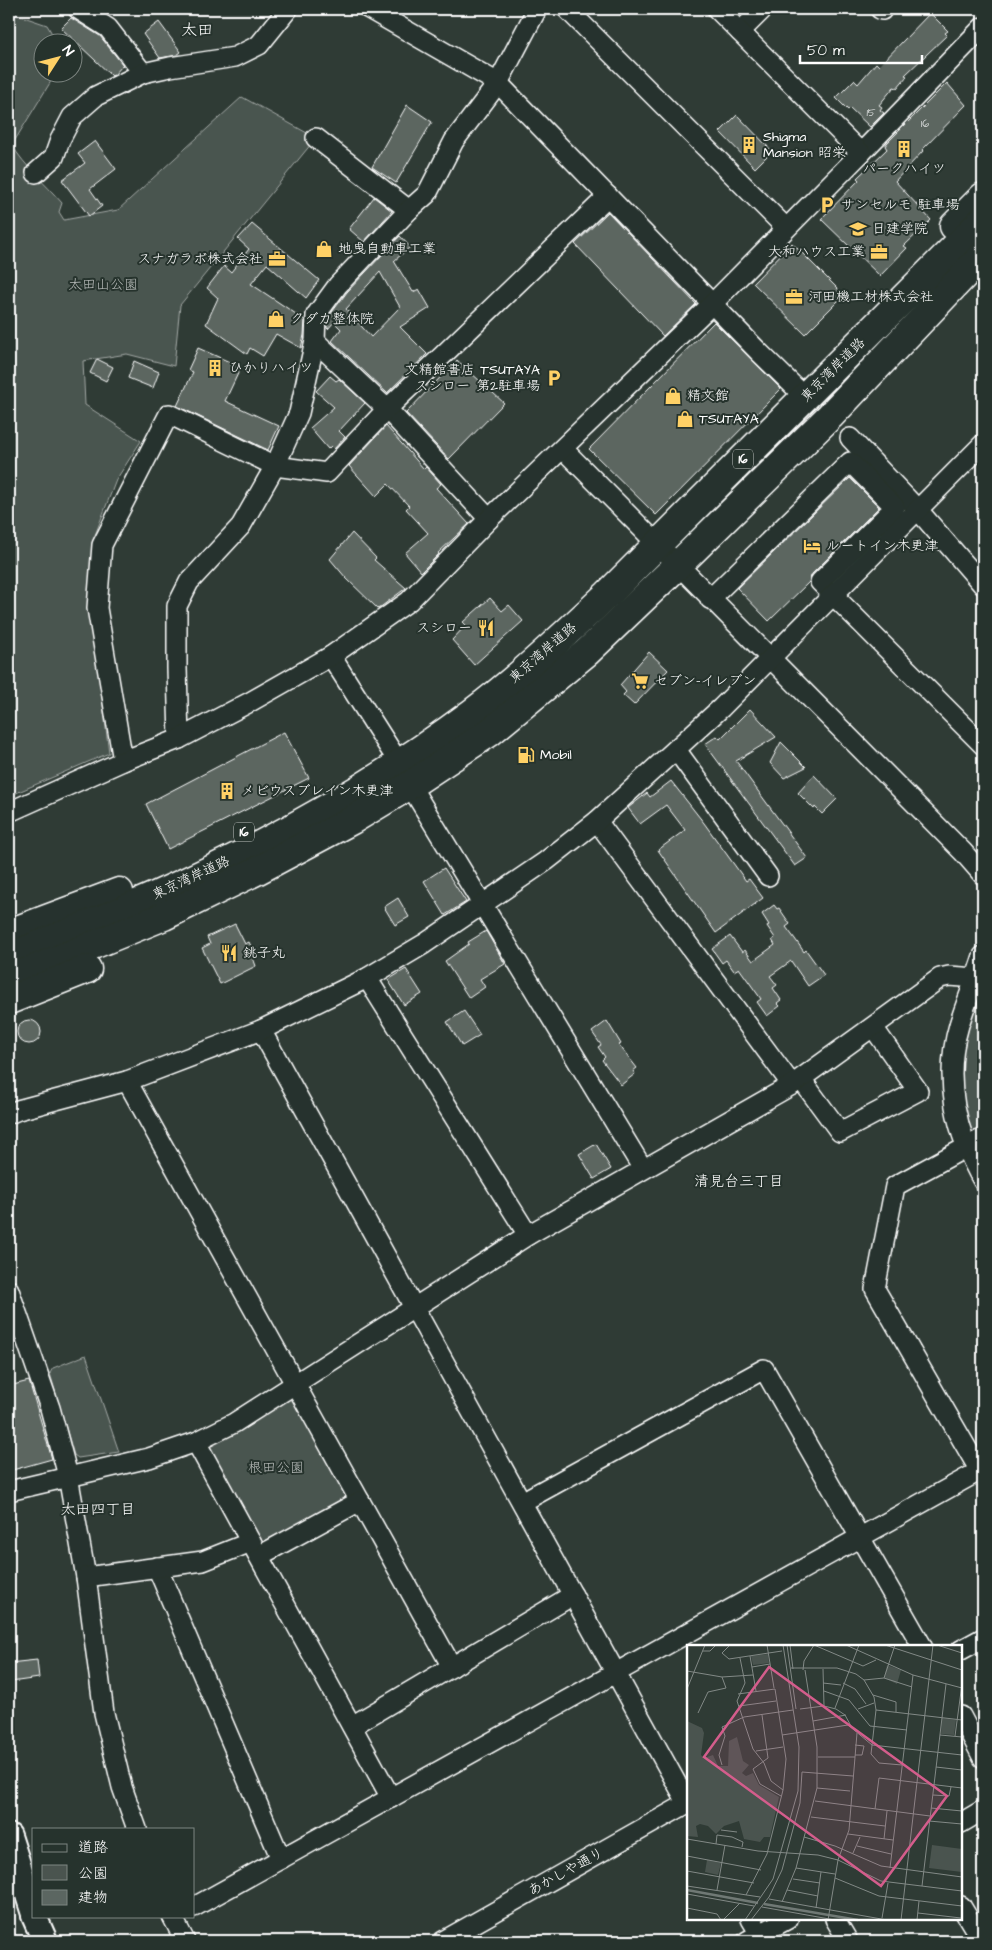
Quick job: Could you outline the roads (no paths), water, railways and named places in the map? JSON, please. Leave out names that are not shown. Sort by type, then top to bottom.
[{"type":"highway","name":"16","points":[[829,373],[870,315],[899,282],[983,196]]},
{"type":"highway","name":"東京湾岸道路","points":[[9,979],[164,916],[258,870],[345,811],[472,713],[568,632],[983,219]]},
{"type":"highway","name":"東京湾岸道路","points":[[9,957],[155,895],[247,852],[410,785],[490,732],[586,652],[678,565],[830,416],[983,255]]},
{"type":"highway","name":"16","points":[[830,416],[910,350],[983,277]]},
{"type":"highway","name":"16","points":[[9,933],[147,881],[331,787],[416,737],[472,713]]},
{"type":"highway","name":"16","points":[[9,1000],[176,932],[269,885],[361,833],[395,811],[410,785]]},
{"type":"main road","points":[[9,1836],[32,1909]]},
{"type":"main road","points":[[35,1918],[45,1941]]},
{"type":"street","points":[[78,9],[108,28],[143,73]]},
{"type":"street","points":[[36,173],[54,157],[60,140],[72,117],[96,96],[143,73],[235,57],[259,45],[288,9]]},
{"type":"street","points":[[369,9],[498,83],[805,397]]},
{"type":"street","points":[[179,739],[178,606],[189,582],[241,526],[275,466],[299,413],[315,340],[316,315],[338,285],[409,210],[427,194],[454,141],[498,83],[537,9]]},
{"type":"street","points":[[567,9],[786,228]]},
{"type":"street","points":[[717,9],[861,153]]},
{"type":"street","points":[[740,32],[763,9]]},
{"type":"street","points":[[9,812],[123,761],[179,739],[250,702],[331,656],[410,601],[489,519],[712,304],[983,27]]},
{"type":"street","points":[[316,138],[409,210]]},
{"type":"street","points":[[123,761],[97,608],[102,545],[169,414],[275,466],[328,473],[387,409],[608,196]]},
{"type":"street","points":[[315,340],[387,409],[489,519]]},
{"type":"street","points":[[850,438],[918,510],[983,585]]},
{"type":"street","points":[[9,1114],[127,1081],[261,1030],[367,978],[482,906],[597,822],[677,750],[722,708],[983,444]]},
{"type":"street","points":[[562,449],[956,845],[983,876]]},
{"type":"street","points":[[710,599],[850,462],[895,507],[820,582],[983,744]]},
{"type":"street","points":[[331,656],[392,752]]},
{"type":"street","points":[[677,750],[768,876]]},
{"type":"street","points":[[410,785],[643,1169]]},
{"type":"street","points":[[597,822],[797,1082],[840,1132],[918,1090],[873,1027]]},
{"type":"street","points":[[983,956],[977,978],[958,1026],[952,1063],[952,1091],[957,1121],[966,1148],[983,1181]]},
{"type":"street","points":[[9,1491],[149,1458],[196,1442],[234,1423],[528,1235],[797,1082],[940,978],[949,976],[977,978]]},
{"type":"street","points":[[367,978],[528,1235]]},
{"type":"street","points":[[261,1030],[687,1802]]},
{"type":"street","points":[[127,1081],[452,1667]]},
{"type":"street","points":[[195,1906],[982,1470],[876,1289],[895,1186],[983,1138]]},
{"type":"street","points":[[9,1290],[50,1408],[68,1476],[86,1577],[104,1713],[122,1787],[137,1828]]},
{"type":"street","points":[[522,1502],[764,1369],[921,1645]]},
{"type":"street","points":[[196,1442],[391,1798]]},
{"type":"street","points":[[86,1577],[204,1561],[255,1549],[360,1501]]},
{"type":"street","points":[[157,1567],[281,1859]]},
{"type":"street","points":[[352,1726],[573,1595]]},
{"type":"street","points":[[962,1649],[983,1638]]},
{"type":"street","points":[[962,1718],[983,1758]]},
{"type":"street","name":"あかしや通り","points":[[443,1941],[687,1805]]},
{"type":"street","points":[[962,1822],[983,1810]]},
{"type":"street","points":[[962,1908],[982,1941]]},
{"type":"street","points":[[174,1918],[185,1941]]},
{"type":"street","points":[[753,1931],[785,1920]]},
{"type":"street","points":[[836,1920],[848,1941]]},
{"type":"place","name":"Shigma Mansion 昭栄","points":[[749,145]]},
{"type":"place","name":"パークハイツ","points":[[904,149]]},
{"type":"place","name":"サンセルモ 駐車場","points":[[827,205]]},
{"type":"place","name":"日建学院","points":[[858,229]]},
{"type":"place","name":"地曵自動車工業","points":[[324,249]]},
{"type":"place","name":"大和ハウス工業","points":[[879,252]]},
{"type":"place","name":"スナガラボ株式会社","points":[[277,259]]},
{"type":"place","name":"河田機工材株式会社","points":[[794,297]]},
{"type":"place","name":"クダカ整体院","points":[[276,319]]},
{"type":"place","name":"ひかりハイツ","points":[[215,368]]},
{"type":"place","name":"文精館書店 TSUTAYA スシロー 第2駐車場","points":[[554,378]]},
{"type":"place","name":"精文館","points":[[673,396]]},
{"type":"place","name":"TSUTAYA","points":[[685,419]]},
{"type":"place","name":"ルートイン木更津","points":[[812,546]]},
{"type":"place","name":"スシロー","points":[[486,628]]},
{"type":"place","name":"セブン-イレブン","points":[[640,681]]},
{"type":"place","name":"Mobil","points":[[526,755]]},
{"type":"place","name":"メビウスブレイン木更津","points":[[227,791]]},
{"type":"place","name":"銚子丸","points":[[229,953]]},
{"type":"district","name":"太田","points":[[197,30]]},
{"type":"district","name":"清見台三丁目","points":[[739,1181]]},
{"type":"district","name":"太田四丁目","points":[[98,1509]]},
{"type":"park label","name":"太田山公園","points":[[103,285]]},
{"type":"park label","name":"根田公園","points":[[276,1468]]}]
